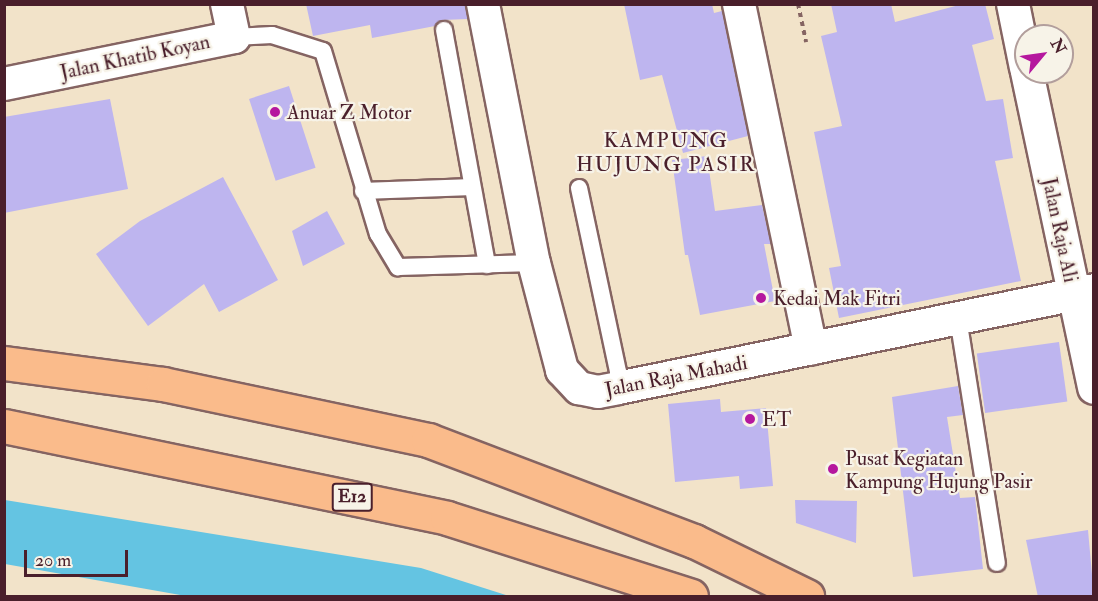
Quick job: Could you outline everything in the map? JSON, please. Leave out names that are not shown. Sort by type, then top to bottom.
[{"type":"highway","points":[[4,363],[163,384],[428,440],[694,541],[807,597]]},
{"type":"highway","name":"E12","points":[[4,426],[447,518],[691,597]]},
{"type":"street","name":"Jalan Khatib Koyan","points":[[4,84],[234,37],[227,4]]},
{"type":"street","name":"Jalan Raja Mahadi","points":[[483,4],[534,263],[562,370],[579,388],[598,392],[1084,292]]},
{"type":"street","points":[[739,4],[811,349]]},
{"type":"street","name":"Jalan Raja Ali","points":[[1013,4],[1017,24]]},
{"type":"street","name":"Jalan Raja Ali","points":[[1030,84],[1084,292],[1094,388]]},
{"type":"lane","points":[[444,30],[487,265]]},
{"type":"lane","points":[[234,37],[272,35],[323,51],[363,191],[378,234],[398,267],[534,263]]},
{"type":"lane","points":[[363,191],[472,187]]},
{"type":"lane","points":[[579,188],[618,372],[618,388]]},
{"type":"lane","points":[[958,318],[997,563]]},
{"type":"path","points":[[798,4],[806,42]]},
{"type":"water","points":[[5,500],[421,568],[509,596],[186,596],[5,564]]},
{"type":"building","points":[[306,4],[465,4],[468,19],[442,20],[435,26],[372,38],[370,25],[313,36]]},
{"type":"building","points":[[624,4],[712,4],[714,13],[722,11],[748,136],[683,153],[662,75],[640,80]]},
{"type":"building","points":[[831,4],[891,4],[895,22],[963,4],[985,4],[994,39],[972,45],[986,101],[1003,99],[1013,158],[995,161],[1021,281],[839,318],[829,268],[841,266],[814,132],[842,126],[821,36],[837,32]]},
{"type":"building","points":[[289,86],[316,168],[276,181],[249,99]]},
{"type":"building","points":[[110,99],[128,189],[4,213],[4,117]]},
{"type":"building","points":[[707,156],[715,211],[762,205],[771,244],[764,244],[775,301],[700,315],[688,255],[685,255],[672,160]]},
{"type":"building","points":[[223,177],[278,280],[219,312],[204,284],[148,326],[96,254],[140,221]]},
{"type":"building","points":[[327,211],[345,244],[303,266],[292,231]]},
{"type":"building","points":[[1059,342],[1067,401],[985,413],[977,354]]},
{"type":"building","points":[[958,386],[963,415],[947,417],[960,498],[975,497],[983,569],[913,577],[892,397]]},
{"type":"building","points":[[720,399],[721,412],[766,408],[773,486],[740,489],[739,476],[675,482],[668,404]]},
{"type":"building","points":[[795,500],[857,501],[856,543],[796,523]]},
{"type":"building","points":[[1088,530],[1094,597],[1038,597],[1026,540]]},
{"type":"place","name":"Anuar Z Motor","points":[[275,112]]},
{"type":"place","name":"Kedai Mak Fitri","points":[[761,298]]},
{"type":"place","name":"ET","points":[[750,419]]},
{"type":"place","name":"Pusat Kegiatan Kampung Hujung Pasir","points":[[833,469]]},
{"type":"district","name":"KAMPUNG HUJUNG PASIR","points":[[666,153]]}]
